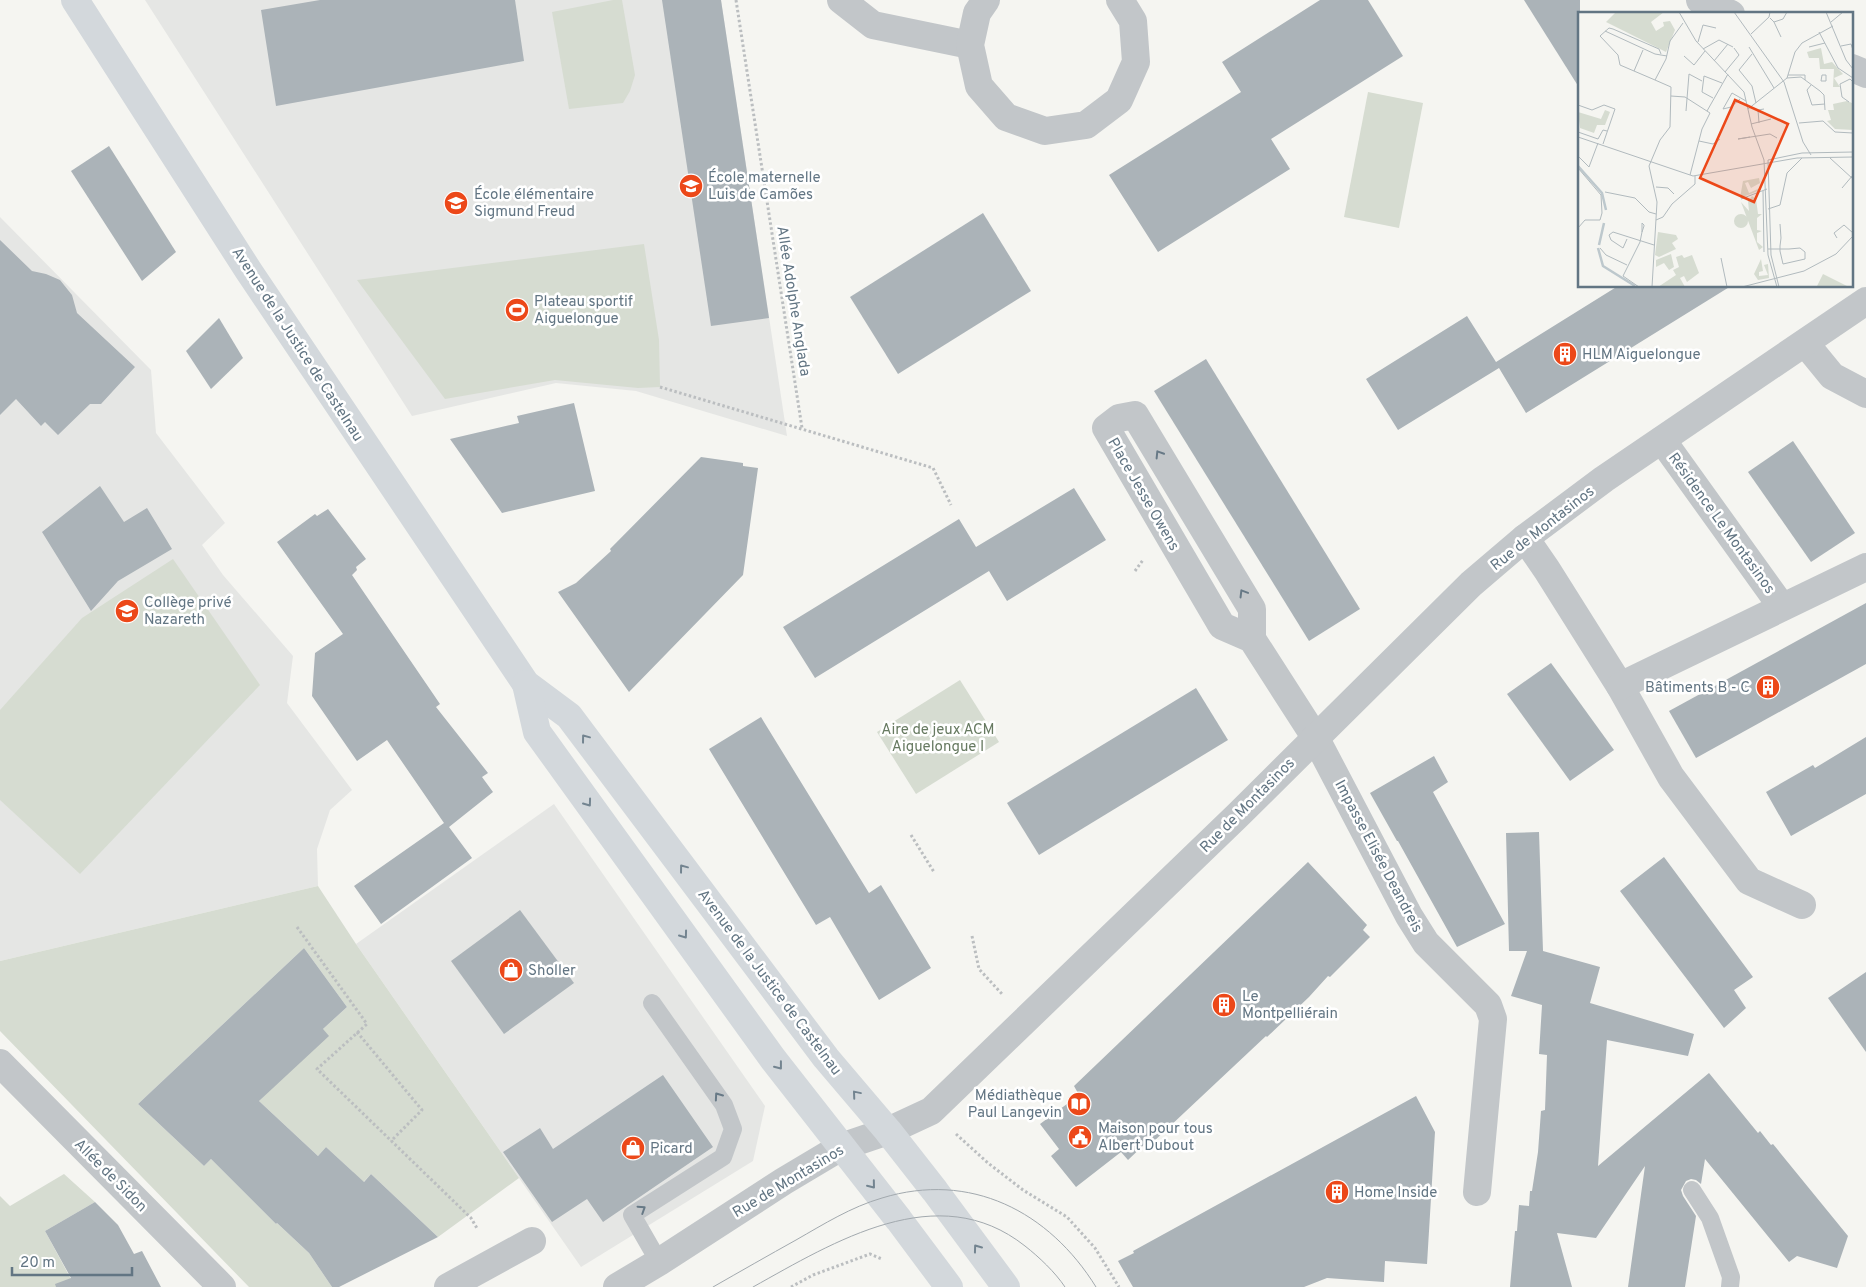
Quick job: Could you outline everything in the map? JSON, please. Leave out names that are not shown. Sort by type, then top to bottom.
[{"type":"main road","name":"Avenue de la Justice de Castelnau","points":[[75,0],[259,286],[526,684],[569,716],[826,1058],[888,1131],[1006,1287]]},
{"type":"main road","name":"Avenue de la Justice de Castelnau","points":[[526,684],[538,732],[773,1059],[949,1287]]},
{"type":"street","points":[[841,0],[873,25],[970,45]]},
{"type":"street","points":[[986,0],[977,13],[970,45],[979,86],[1006,117],[1045,131],[1086,125],[1119,100],[1136,62],[1133,21],[1120,0]]},
{"type":"street","points":[[1700,0],[1727,12]]},
{"type":"street","points":[[1854,69],[1866,74]]},
{"type":"street","name":"Rue de Montasinos","points":[[617,1287],[660,1262],[784,1181],[841,1147],[888,1131],[931,1111],[1231,822],[1470,584],[1526,538],[1604,480],[1866,302]]},
{"type":"street","points":[[1804,343],[1832,376],[1866,394]]},
{"type":"street","name":"Place Jesse Owens","points":[[1135,415],[1179,485],[1252,609],[1252,639],[1222,626],[1106,428],[1119,418],[1135,415]]},
{"type":"street","name":"Résidence Le Montasinos","points":[[1662,440],[1782,607]]},
{"type":"street","points":[[1526,538],[1620,686],[1671,777],[1749,881],[1802,905]]},
{"type":"street","name":"Résidence Le Montasinos","points":[[1620,686],[1866,567]]},
{"type":"street","points":[[1252,639],[1315,737]]},
{"type":"street","name":"Impasse Elisée Deandreis","points":[[1315,737],[1417,930],[1426,943],[1488,1005],[1493,1019],[1477,1192]]},
{"type":"street","name":"Allée de Sidon","points":[[0,1063],[222,1287]]},
{"type":"street","points":[[448,1287],[532,1241]]},
{"type":"lane","points":[[652,1003],[724,1105],[733,1129],[723,1157],[632,1215],[660,1262]]},
{"type":"lane","points":[[1692,1190],[1710,1218],[1732,1277],[1730,1287]]},
{"type":"path","name":"Allée Adolphe Anglada","points":[[736,0],[802,428]]},
{"type":"path","points":[[660,387],[933,468],[951,505]]},
{"type":"path","points":[[912,835],[934,872]]},
{"type":"path","points":[[297,927],[367,1024],[317,1069],[471,1218],[496,1261]]},
{"type":"path","points":[[972,936],[978,969],[1002,994]]},
{"type":"path","points":[[358,1032],[422,1110],[392,1141]]},
{"type":"path","points":[[931,1111],[988,1163],[1022,1190],[1067,1217],[1095,1248],[1119,1287]]},
{"type":"path","points":[[791,1287],[813,1275],[870,1254],[886,1260]]},
{"type":"shaded area","name":"École élémentaire Sigmund Freud","points":[[145,0],[721,0],[787,436],[636,391],[556,383],[412,416]]},
{"type":"shaded area","name":"Collège privé Nazareth","points":[[0,217],[151,370],[156,433],[225,523],[202,545],[223,575],[293,656],[287,703],[352,790],[330,810],[317,849],[318,886],[0,961]]},
{"type":"shaded area","points":[[554,804],[765,1106],[753,1161],[581,1267],[356,944]]},
{"type":"green space","points":[[613,0],[622,0],[635,75],[630,91],[623,103],[569,109],[552,12]]},
{"type":"green space","points":[[1368,92],[1423,103],[1399,228],[1344,217]]},
{"type":"green space","name":"Plateau sportif Aiguelongue","points":[[644,244],[659,340],[660,387],[638,388],[555,380],[445,399],[357,280]]},
{"type":"green space","points":[[173,559],[260,685],[80,874],[0,800],[0,710],[82,618]]},
{"type":"green space","name":"Aire de jeux ACM Aiguelongue I","points":[[960,680],[999,742],[916,794],[877,732]]},
{"type":"green space","points":[[318,886],[356,944],[519,1178],[438,1237],[371,1174],[355,1191],[353,1172],[326,1147],[318,1156],[259,1101],[323,1029],[347,1007],[304,948],[138,1104],[204,1166],[211,1159],[276,1224],[309,1253],[332,1287],[249,1287],[0,1031],[0,961]]},
{"type":"green space","points":[[64,1174],[95,1202],[45,1231],[72,1281],[67,1287],[0,1287],[0,1196],[10,1206]]},
{"type":"building","points":[[320,0],[515,0],[524,61],[276,106],[261,10]]},
{"type":"building","points":[[662,0],[721,0],[769,318],[711,326]]},
{"type":"building","points":[[1320,0],[1368,0],[1403,56],[1271,139],[1290,169],[1158,252],[1109,175],[1241,92],[1222,62]]},
{"type":"building","points":[[1524,0],[1580,0],[1580,12],[1578,12],[1578,86]]},
{"type":"building","points":[[109,146],[176,252],[142,281],[71,171]]},
{"type":"building","points":[[983,213],[1031,291],[898,374],[850,297]]},
{"type":"building","points":[[0,240],[32,271],[60,280],[72,295],[77,313],[135,367],[101,404],[90,404],[58,435],[45,422],[41,426],[16,399],[0,415]]},
{"type":"building","name":"HLM Aiguelongue","points":[[1615,288],[1728,288],[1526,413],[1499,368],[1398,430],[1366,379],[1467,316],[1496,362]]},
{"type":"building","points":[[219,318],[243,358],[211,389],[186,351]]},
{"type":"building","points":[[1206,359],[1360,609],[1309,641],[1154,391]]},
{"type":"building","points":[[574,403],[595,491],[502,513],[450,439],[519,423],[517,416]]},
{"type":"building","points":[[1793,441],[1855,533],[1811,562],[1748,472]]},
{"type":"building","points":[[701,457],[743,463],[743,466],[758,468],[743,575],[629,692],[558,592],[576,583],[611,551],[610,549]]},
{"type":"building","points":[[100,486],[124,522],[147,508],[172,549],[118,581],[91,611],[42,532]]},
{"type":"building","points":[[1074,488],[1106,540],[1007,601],[989,571],[815,678],[783,627],[959,519],[976,547]]},
{"type":"building","points":[[328,509],[366,559],[356,567],[357,570],[352,575],[440,704],[436,707],[488,773],[482,777],[493,792],[449,827],[472,858],[381,924],[354,886],[444,823],[387,740],[357,761],[312,696],[315,653],[343,634],[277,542],[315,514],[317,516]]},
{"type":"building","name":"Bâtiments B - C","points":[[1866,603],[1866,664],[1696,758],[1669,711]]},
{"type":"building","points":[[1551,663],[1614,750],[1570,781],[1507,694]]},
{"type":"building","points":[[1196,688],[1228,740],[1039,855],[1007,803]]},
{"type":"building","points":[[761,717],[869,893],[881,885],[931,968],[879,1000],[830,917],[816,925],[709,749]]},
{"type":"building","points":[[1866,737],[1866,794],[1791,836],[1766,792],[1813,765],[1815,768]]},
{"type":"building","points":[[1434,756],[1448,782],[1433,792],[1505,924],[1457,947],[1370,793]]},
{"type":"building","points":[[1539,832],[1543,951],[1600,967],[1590,1003],[1694,1034],[1688,1056],[1607,1040],[1598,1166],[1709,1073],[1758,1133],[1760,1131],[1771,1145],[1773,1144],[1848,1236],[1837,1268],[1797,1256],[1789,1262],[1705,1159],[1701,1184],[1691,1179],[1686,1181],[1681,1190],[1696,1216],[1685,1287],[1628,1287],[1645,1166],[1596,1238],[1557,1233],[1572,1287],[1510,1287],[1519,1205],[1529,1206],[1538,1152],[1541,1111],[1545,1110],[1547,1055],[1539,1054],[1542,1005],[1511,996],[1527,951],[1509,951],[1506,833]]},
{"type":"building","points":[[1664,857],[1753,977],[1734,990],[1746,1008],[1724,1028],[1620,891]]},
{"type":"building","name":"Le Montpelliérain","points":[[1308,862],[1367,925],[1363,930],[1370,937],[1267,1037],[1152,1143],[1149,1140],[1128,1160],[1121,1152],[1076,1187],[1051,1156],[1059,1149],[1040,1124],[1079,1095],[1074,1086]]},
{"type":"building","name":"Sholler","points":[[520,910],[574,983],[504,1034],[451,961]]},
{"type":"building","points":[[304,948],[347,1007],[323,1029],[329,1036],[259,1101],[318,1156],[326,1147],[364,1182],[371,1174],[438,1237],[339,1287],[332,1287],[309,1253],[276,1224],[211,1159],[204,1166],[138,1104]]},
{"type":"building","points":[[1866,972],[1866,1052],[1828,998]]},
{"type":"building","name":"Picard","points":[[663,1075],[713,1147],[603,1222],[587,1199],[552,1222],[503,1152],[540,1128],[553,1149]]},
{"type":"building","name":"Home Inside","points":[[1416,1096],[1435,1132],[1427,1264],[1385,1261],[1384,1282],[1327,1278],[1304,1287],[1133,1287],[1118,1261]]},
{"type":"building","points":[[95,1202],[118,1225],[134,1254],[142,1251],[161,1287],[56,1287],[55,1284],[71,1278],[45,1231]]},
{"type":"tram line","points":[[713,1287],[827,1222],[859,1206],[882,1198],[915,1191],[946,1190],[976,1194],[1004,1204],[1031,1218],[1055,1237],[1077,1260],[1096,1287]]},
{"type":"tram line","points":[[753,1287],[817,1252],[852,1236],[887,1224],[922,1217],[957,1217],[992,1226],[1030,1250],[1052,1270],[1065,1287]]},
{"type":"place","name":"École maternelle Luis de Camões","points":[[691,186]]},
{"type":"place","name":"École élémentaire Sigmund Freud","points":[[456,203]]},
{"type":"place","name":"Plateau sportif Aiguelongue","points":[[517,310]]},
{"type":"place","name":"HLM Aiguelongue","points":[[1565,354]]},
{"type":"place","name":"Collège privé Nazareth","points":[[127,611]]},
{"type":"place","name":"Bâtiments B - C","points":[[1768,687]]},
{"type":"place","name":"Sholler","points":[[511,970]]},
{"type":"place","name":"Le Montpelliérain","points":[[1224,1005]]},
{"type":"place","name":"Médiathèque Paul Langevin","points":[[1079,1104]]},
{"type":"place","name":"Maison pour tous Albert Dubout","points":[[1080,1137]]},
{"type":"place","name":"Picard","points":[[633,1148]]},
{"type":"place","name":"Home Inside","points":[[1337,1192]]}]
